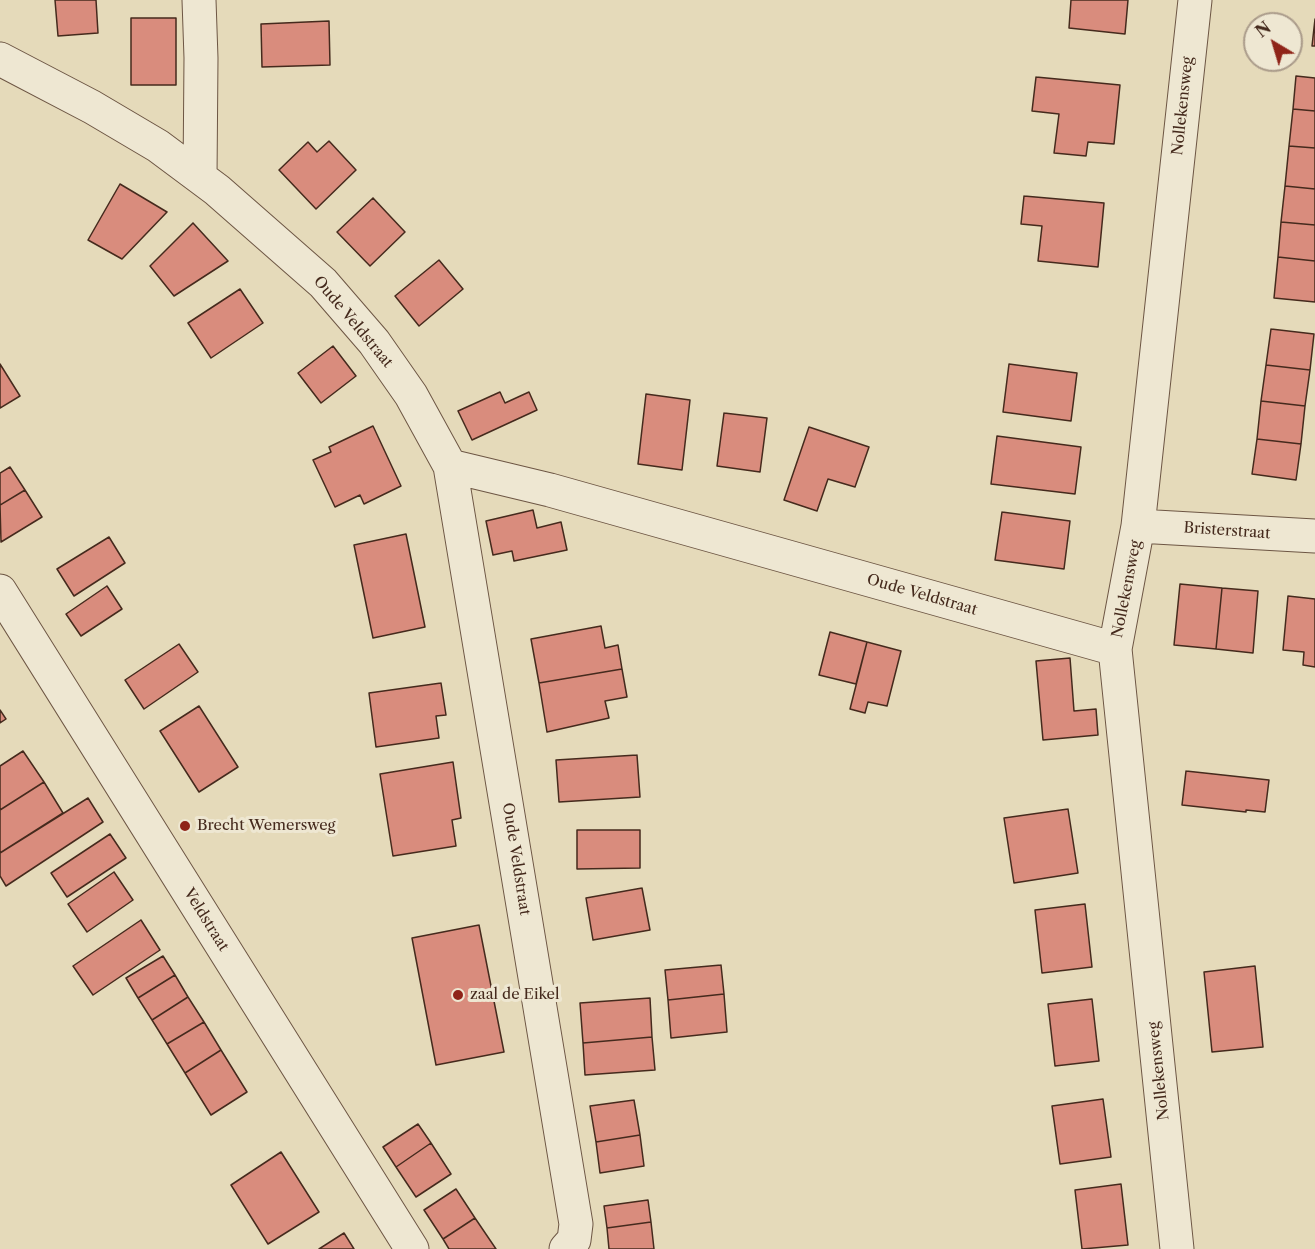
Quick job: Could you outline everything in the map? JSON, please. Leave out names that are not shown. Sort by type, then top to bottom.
[{"type":"street","points":[[199,0],[200,177]]},
{"type":"street","name":"Nollekensweg","points":[[1177,1249],[1115,649],[1138,526],[1195,0]]},
{"type":"street","name":"Oude Veldstraat","points":[[0,59],[92,107],[158,146],[200,177],[323,283],[374,342],[411,394],[450,466],[576,1224],[574,1240],[566,1249]]},
{"type":"street","name":"Oude Veldstraat","points":[[450,466],[561,493],[1115,649]]},
{"type":"street","name":"Bristerstraat","points":[[1138,526],[1315,536]]},
{"type":"street","name":"Veldstraat","points":[[0,591],[412,1249]]},
{"type":"building","points":[[55,0],[96,0],[98,33],[58,36]]},
{"type":"building","points":[[1071,0],[1128,0],[1125,34],[1069,28]]},
{"type":"building","points":[[131,18],[176,18],[176,85],[131,85]]},
{"type":"building","points":[[1315,19],[1315,46],[1312,46]]},
{"type":"building","points":[[329,21],[330,65],[262,67],[261,24]]},
{"type":"building","points":[[1296,76],[1315,78],[1315,111],[1293,109]]},
{"type":"building","points":[[1036,77],[1120,85],[1114,144],[1088,142],[1086,156],[1054,153],[1059,114],[1032,111]]},
{"type":"building","points":[[1293,109],[1315,111],[1315,148],[1289,146]]},
{"type":"building","points":[[329,141],[356,170],[316,209],[279,170],[308,142],[317,152]]},
{"type":"building","points":[[1289,146],[1315,148],[1315,189],[1285,186]]},
{"type":"building","points":[[120,184],[167,212],[122,259],[88,240]]},
{"type":"building","points":[[1285,186],[1315,189],[1315,225],[1281,222]]},
{"type":"building","points":[[1024,196],[1104,203],[1098,267],[1038,261],[1042,226],[1021,224]]},
{"type":"building","points":[[373,198],[405,232],[370,266],[337,232]]},
{"type":"building","points":[[1281,222],[1315,225],[1315,261],[1278,257]]},
{"type":"building","points":[[193,223],[228,261],[174,296],[150,266]]},
{"type":"building","points":[[1278,257],[1315,261],[1315,302],[1274,298]]},
{"type":"building","points":[[439,260],[463,289],[419,326],[395,296]]},
{"type":"building","points":[[240,289],[263,323],[211,358],[188,323]]},
{"type":"building","points":[[1271,329],[1314,334],[1310,370],[1266,365]]},
{"type":"building","points":[[333,346],[356,376],[321,403],[298,373]]},
{"type":"building","points":[[0,364],[20,396],[0,408]]},
{"type":"building","points":[[1009,364],[1077,373],[1071,421],[1003,412]]},
{"type":"building","points":[[1266,365],[1310,370],[1305,406],[1261,401]]},
{"type":"building","points":[[500,392],[505,403],[529,392],[537,410],[472,440],[458,411]]},
{"type":"building","points":[[646,394],[690,400],[682,470],[638,464]]},
{"type":"building","points":[[1261,401],[1305,406],[1301,444],[1257,439]]},
{"type":"building","points":[[724,413],[767,418],[760,472],[717,466]]},
{"type":"building","points":[[373,426],[401,486],[364,504],[360,495],[335,507],[313,460],[331,452],[329,447]]},
{"type":"building","points":[[809,427],[869,447],[855,487],[828,479],[817,511],[784,500]]},
{"type":"building","points":[[997,436],[1081,447],[1075,494],[991,484]]},
{"type":"building","points":[[1257,439],[1301,444],[1296,480],[1252,474]]},
{"type":"building","points":[[10,467],[25,490],[0,505],[0,473]]},
{"type":"building","points":[[25,490],[42,517],[1,542],[0,505]]},
{"type":"building","points":[[533,510],[537,528],[561,522],[567,550],[514,561],[512,551],[493,555],[486,521]]},
{"type":"building","points":[[1002,512],[1070,521],[1064,569],[995,560]]},
{"type":"building","points":[[406,534],[425,627],[373,638],[354,545]]},
{"type":"building","points":[[109,537],[125,563],[74,596],[57,569]]},
{"type":"building","points":[[1180,584],[1222,588],[1216,649],[1174,645]]},
{"type":"building","points":[[107,586],[122,609],[81,636],[66,614]]},
{"type":"building","points":[[1222,588],[1258,591],[1253,653],[1216,649]]},
{"type":"building","points":[[1288,596],[1315,599],[1315,667],[1303,665],[1304,652],[1283,650]]},
{"type":"building","points":[[601,626],[605,648],[618,645],[622,669],[539,683],[531,639]]},
{"type":"building","points":[[830,632],[867,642],[856,684],[819,675]]},
{"type":"building","points":[[867,642],[901,651],[887,706],[868,702],[865,713],[850,709]]},
{"type":"building","points":[[179,644],[198,672],[144,709],[125,680]]},
{"type":"building","points":[[1070,658],[1074,711],[1096,709],[1098,735],[1043,740],[1036,661]]},
{"type":"building","points":[[622,669],[627,697],[605,701],[609,718],[547,732],[539,683]]},
{"type":"building","points":[[441,683],[446,715],[436,716],[439,738],[376,747],[369,693]]},
{"type":"building","points":[[199,706],[238,767],[199,792],[160,731]]},
{"type":"building","points":[[0,710],[6,719],[0,723]]},
{"type":"building","points":[[23,751],[44,782],[0,810],[0,766]]},
{"type":"building","points":[[637,755],[640,797],[559,802],[556,760]]},
{"type":"building","points":[[453,762],[461,818],[452,820],[456,846],[393,856],[380,774]]},
{"type":"building","points":[[1186,771],[1269,780],[1265,812],[1182,805]]},
{"type":"building","points":[[44,782],[63,813],[0,853],[0,810]]},
{"type":"building","points":[[88,798],[103,822],[6,886],[0,876],[0,853]]},
{"type":"building","points":[[1068,809],[1078,873],[1014,883],[1004,818]]},
{"type":"building","points":[[577,830],[640,830],[640,868],[577,869]]},
{"type":"building","points":[[110,834],[126,858],[67,897],[51,873]]},
{"type":"building","points":[[114,872],[133,900],[87,932],[68,904]]},
{"type":"building","points":[[642,888],[650,930],[593,940],[586,898]]},
{"type":"building","points":[[1085,904],[1092,967],[1042,973],[1035,910]]},
{"type":"building","points":[[141,920],[160,950],[93,995],[73,966]]},
{"type":"building","name":"zaal de Eikel","points":[[479,925],[504,1052],[436,1065],[412,938]]},
{"type":"building","points":[[163,956],[175,975],[138,998],[126,978]]},
{"type":"building","points":[[721,965],[724,994],[668,1000],[665,970]]},
{"type":"building","points":[[1255,966],[1263,1047],[1212,1052],[1204,972]]},
{"type":"building","points":[[175,975],[188,997],[152,1020],[138,998]]},
{"type":"building","points":[[724,994],[727,1032],[671,1038],[668,1000]]},
{"type":"building","points":[[188,997],[204,1022],[167,1044],[152,1020]]},
{"type":"building","points":[[650,998],[652,1037],[583,1043],[580,1003]]},
{"type":"building","points":[[1092,999],[1099,1061],[1055,1066],[1048,1004]]},
{"type":"building","points":[[204,1022],[221,1050],[185,1073],[167,1044]]},
{"type":"building","points":[[652,1037],[655,1070],[585,1075],[583,1043]]},
{"type":"building","points":[[221,1050],[247,1092],[211,1115],[185,1073]]},
{"type":"building","points":[[1103,1099],[1111,1157],[1060,1164],[1052,1106]]},
{"type":"building","points":[[634,1100],[640,1135],[596,1142],[590,1106]]},
{"type":"building","points":[[418,1124],[431,1143],[396,1167],[383,1147]]},
{"type":"building","points":[[640,1135],[644,1166],[600,1173],[596,1142]]},
{"type":"building","points":[[431,1143],[451,1174],[416,1197],[396,1167]]},
{"type":"building","points":[[281,1152],[319,1212],[268,1244],[231,1185]]},
{"type":"building","points":[[1121,1184],[1128,1245],[1082,1249],[1075,1190]]},
{"type":"building","points":[[456,1189],[475,1218],[443,1239],[424,1210]]},
{"type":"building","points":[[648,1200],[651,1222],[607,1228],[604,1206]]},
{"type":"building","points":[[475,1218],[496,1249],[449,1249],[443,1239]]},
{"type":"building","points":[[651,1222],[654,1249],[609,1249],[607,1228]]},
{"type":"building","points":[[344,1233],[354,1249],[319,1249]]},
{"type":"place","name":"Brecht Wemersweg","points":[[185,826]]},
{"type":"place","name":"zaal de Eikel","points":[[458,995]]}]
